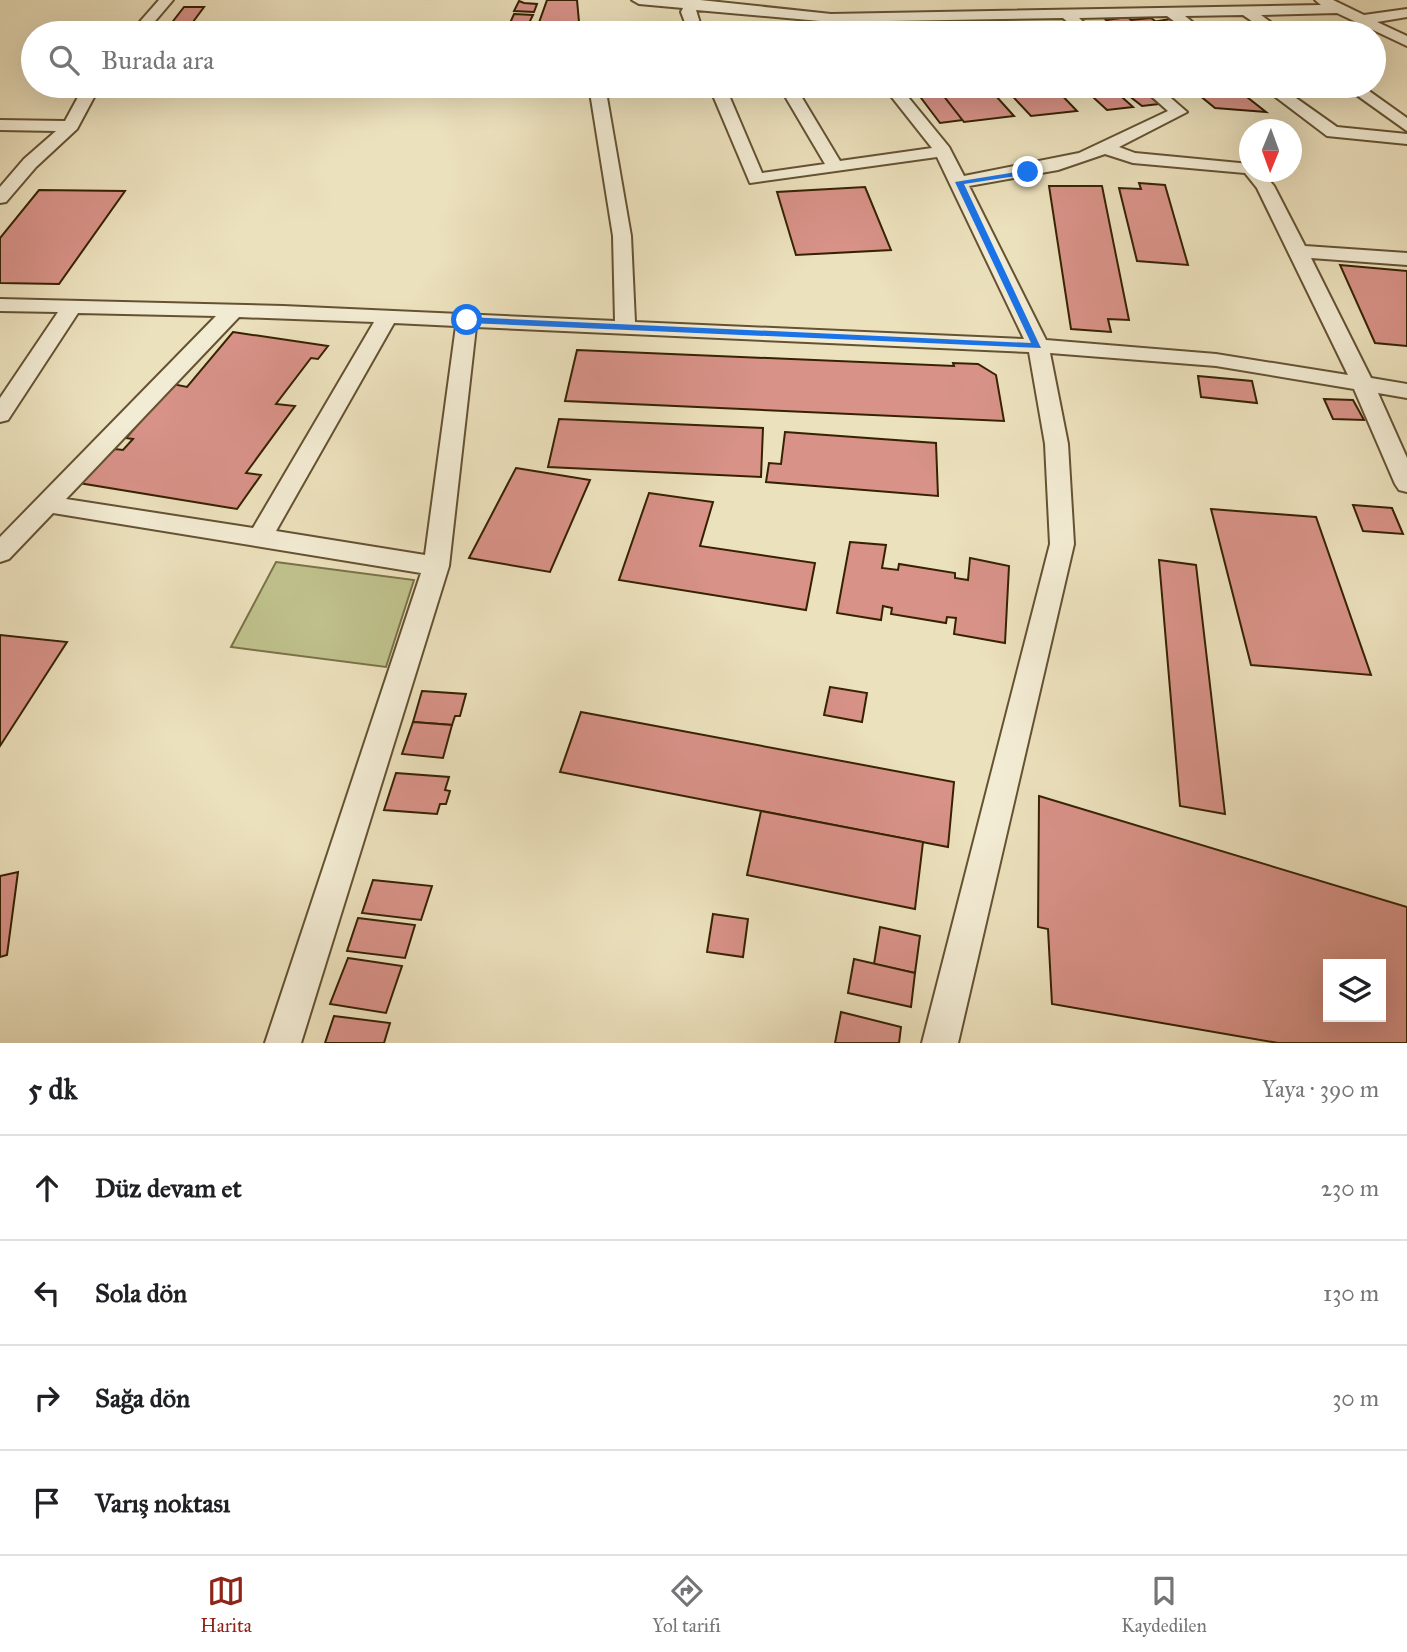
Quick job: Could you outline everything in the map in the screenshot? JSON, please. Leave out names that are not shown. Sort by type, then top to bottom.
[{"type":"street","points":[[148,21],[166,0]]},
{"type":"street","points":[[639,0],[691,3],[752,19],[1336,9]]},
{"type":"street","points":[[886,0],[890,17]]},
{"type":"street","points":[[1321,0],[1360,20],[1407,13]]},
{"type":"street","points":[[690,21],[691,3]]},
{"type":"street","points":[[1244,9],[1261,21]]},
{"type":"street","points":[[1168,10],[1183,21]]},
{"type":"street","points":[[1064,12],[1074,21]]},
{"type":"street","points":[[831,18],[834,21]]},
{"type":"street","points":[[1386,32],[1407,42]]},
{"type":"street","points":[[0,198],[30,163],[71,126],[86,98]]},
{"type":"street","points":[[599,98],[624,264],[627,295],[625,326]]},
{"type":"street","points":[[722,98],[756,179],[943,151]]},
{"type":"street","points":[[793,98],[836,169]]},
{"type":"street","points":[[901,98],[943,151],[1038,346],[1048,388],[1059,460],[1062,544],[1028,694],[940,1043]]},
{"type":"street","points":[[959,182],[1058,165],[1104,148],[1179,112],[1162,98]]},
{"type":"street","points":[[1286,98],[1333,132],[1404,134]]},
{"type":"street","points":[[1365,98],[1404,134],[1407,156]]},
{"type":"street","points":[[0,125],[71,126]]},
{"type":"street","points":[[1104,148],[1133,158],[1239,166]]},
{"type":"street","points":[[1262,182],[1363,382],[1407,484]]},
{"type":"street","points":[[1298,251],[1407,259]]},
{"type":"street","points":[[0,305],[233,310],[1038,346],[1178,356],[1363,382],[1407,391]]},
{"type":"street","points":[[0,415],[9,389],[72,306]]},
{"type":"street","points":[[0,553],[233,310]]},
{"type":"street","points":[[258,540],[340,403],[387,317]]},
{"type":"street","points":[[283,1043],[436,566],[467,320]]},
{"type":"street","points":[[47,504],[258,540],[436,566]]},
{"type":"green space","points":[[276,562],[414,580],[386,667],[231,647]]},
{"type":"building","points":[[547,0],[577,0],[579,21],[540,21]]},
{"type":"building","points":[[519,1],[537,4],[534,12],[514,11]]},
{"type":"building","points":[[184,7],[204,7],[194,21],[173,21]]},
{"type":"building","points":[[514,14],[533,15],[530,21],[511,21]]},
{"type":"building","points":[[1128,17],[1131,20],[1151,18],[1155,21],[1107,21]]},
{"type":"building","points":[[921,98],[946,98],[963,120],[940,123]]},
{"type":"building","points":[[945,98],[998,98],[1014,116],[964,122]]},
{"type":"building","points":[[1014,98],[1065,98],[1077,111],[1031,116]]},
{"type":"building","points":[[1094,98],[1123,98],[1133,107],[1107,110]]},
{"type":"building","points":[[1132,98],[1152,98],[1159,104],[1142,106]]},
{"type":"building","points":[[1203,98],[1248,98],[1266,112],[1215,108]]},
{"type":"building","points":[[1139,183],[1165,185],[1188,265],[1137,261],[1119,188],[1141,189]]},
{"type":"building","points":[[1049,186],[1102,186],[1129,320],[1108,319],[1111,332],[1071,329]]},
{"type":"building","points":[[865,187],[891,250],[796,255],[777,192]]},
{"type":"building","points":[[39,190],[125,191],[59,284],[0,283],[0,238]]},
{"type":"building","points":[[1340,265],[1407,271],[1407,346],[1375,343]]},
{"type":"building","points":[[233,332],[328,346],[318,359],[311,358],[276,404],[295,406],[246,473],[261,475],[237,509],[79,483],[115,449],[123,450],[133,439],[126,438],[173,384],[187,387]]},
{"type":"building","points":[[577,350],[954,366],[953,363],[978,364],[996,375],[1004,421],[565,401]]},
{"type":"building","points":[[1198,376],[1252,381],[1257,403],[1201,397]]},
{"type":"building","points":[[1324,399],[1353,400],[1364,420],[1333,419]]},
{"type":"building","points":[[559,419],[763,428],[761,477],[548,467]]},
{"type":"building","points":[[785,432],[936,443],[938,496],[766,482],[769,463],[781,464]]},
{"type":"building","points":[[516,468],[590,480],[550,572],[469,558]]},
{"type":"building","points":[[649,493],[713,502],[700,546],[815,563],[806,610],[619,580]]},
{"type":"building","points":[[1353,505],[1392,508],[1403,534],[1363,531]]},
{"type":"building","points":[[1211,509],[1316,517],[1371,675],[1251,665]]},
{"type":"building","points":[[850,542],[886,545],[882,568],[898,570],[899,564],[955,573],[955,578],[968,580],[970,558],[1009,566],[1005,643],[954,634],[956,618],[947,617],[946,623],[891,614],[892,608],[883,606],[881,620],[837,613]]},
{"type":"building","points":[[1159,560],[1196,565],[1225,814],[1180,806]]},
{"type":"building","points":[[0,635],[67,642],[0,746]]},
{"type":"building","points":[[830,687],[867,693],[862,722],[824,715]]},
{"type":"building","points":[[422,691],[466,694],[460,716],[455,716],[452,725],[413,722]]},
{"type":"building","points":[[581,712],[954,782],[948,847],[560,772]]},
{"type":"building","points":[[413,722],[452,725],[443,758],[402,754]]},
{"type":"building","points":[[396,773],[449,777],[445,790],[450,791],[446,804],[440,804],[437,814],[384,810]]},
{"type":"building","points":[[1039,796],[1407,907],[1407,1043],[1278,1043],[1052,1004],[1048,929],[1038,927]]},
{"type":"building","points":[[761,811],[923,842],[915,909],[747,875]]},
{"type":"building","points":[[18,872],[7,955],[0,957],[0,876]]},
{"type":"building","points":[[373,880],[432,886],[421,920],[362,913]]},
{"type":"building","points":[[713,914],[748,919],[743,957],[707,952]]},
{"type":"building","points":[[358,918],[415,925],[405,958],[347,951]]},
{"type":"building","points":[[880,927],[920,936],[915,973],[874,964]]},
{"type":"building","points":[[348,958],[402,966],[386,1013],[330,1004]]},
{"type":"building","points":[[854,959],[915,973],[911,1007],[848,993]]},
{"type":"building","points":[[841,1012],[901,1027],[899,1043],[835,1043]]},
{"type":"building","points":[[334,1016],[390,1023],[384,1043],[325,1043]]},
{"type":"route","points":[[467,320],[1038,346],[959,182],[1028,172]]}]
